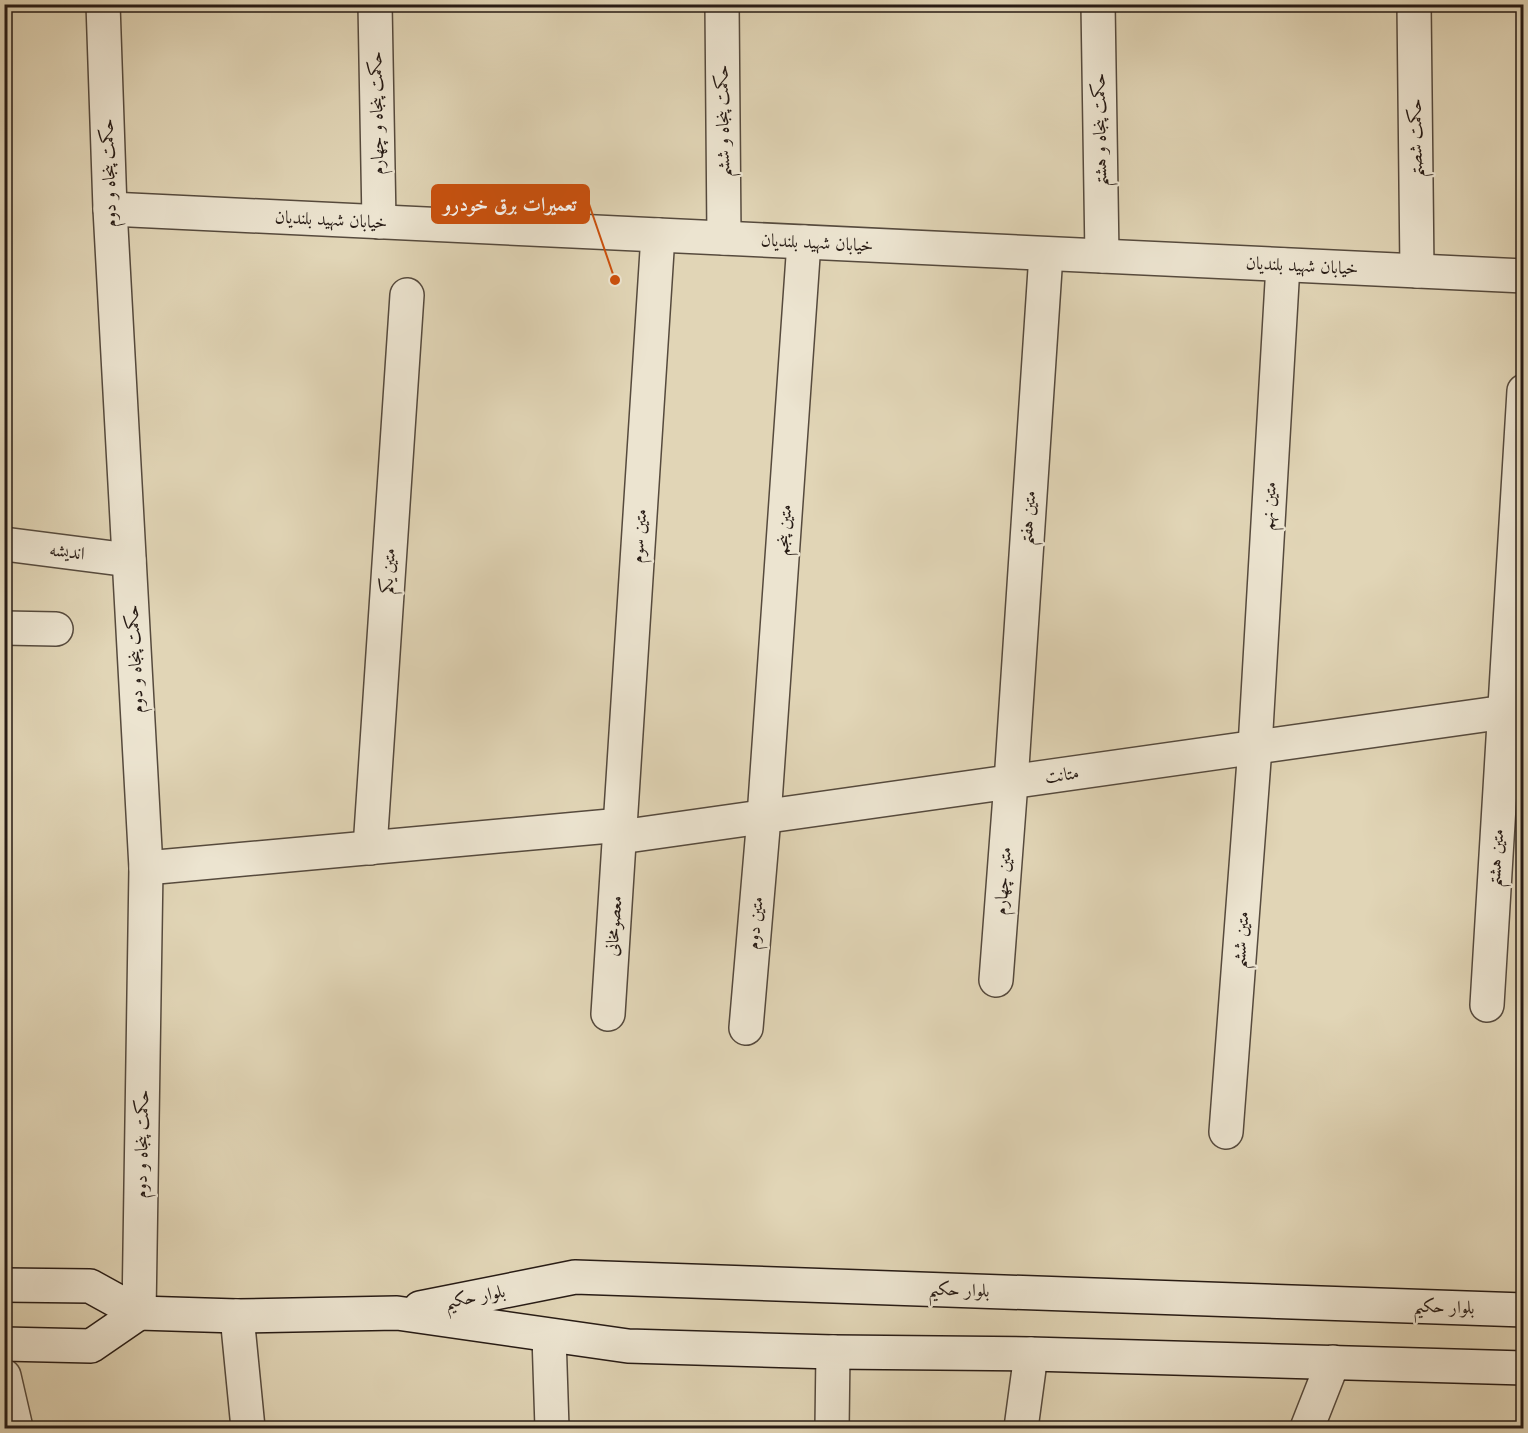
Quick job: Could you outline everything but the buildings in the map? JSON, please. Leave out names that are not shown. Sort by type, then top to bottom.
[{"type":"street","name":"حکمت پنجاه و دوم","points":[[103,4],[110,210],[146,868],[140,1313]]},
{"type":"street","name":"حکمت پنجاه و چهارم","points":[[375,4],[379,222]]},
{"type":"street","name":"حکمت پنجاه و ششم","points":[[722,4],[724,238]]},
{"type":"street","name":"حکمت پنجاه و هشتم","points":[[1098,4],[1102,256]]},
{"type":"street","name":"حکمت شصتم","points":[[1414,4],[1417,271]]},
{"type":"street","name":"خیابان شهید بلندیان","points":[[110,210],[1524,276]]},
{"type":"street","name":"متین سوم","points":[[620,831],[658,235]]},
{"type":"street","name":"متین پنجم","points":[[764,817],[804,242]]},
{"type":"street","name":"متین هفتم","points":[[1011,782],[1046,254]]},
{"type":"street","name":"متین نهم","points":[[1255,747],[1283,265]]},
{"type":"street","name":"متین یکم","points":[[370,848],[407,295]]},
{"type":"street","name":"متین هشتم","points":[[1487,1005],[1505,712],[1517,627],[1524,391]]},
{"type":"street","name":"اندیشه","points":[[4,544],[129,560]]},
{"type":"street","points":[[4,628],[56,629]]},
{"type":"street","name":"متانت","points":[[146,868],[370,848],[620,831],[764,817],[1505,712]]},
{"type":"street","name":"متین ششم","points":[[1227,1132],[1255,747]]},
{"type":"street","name":"متین چهارم","points":[[996,980],[1011,782]]},
{"type":"street","name":"متین دوم","points":[[746,1028],[764,817]]},
{"type":"street","name":"معصومخانی","points":[[608,1014],[620,831]]},
{"type":"street","name":"بلوار حکیم","points":[[4,1285],[90,1286],[140,1313],[237,1316],[397,1312],[574,1277],[1524,1310]]},
{"type":"street","name":"بلوار حکیم","points":[[397,1312],[628,1346],[833,1352],[1031,1354],[1524,1368]]},
{"type":"street","points":[[4,1344],[90,1346],[140,1313]]},
{"type":"street","points":[[237,1316],[248,1428]]},
{"type":"street","points":[[549,1336],[552,1428]]},
{"type":"street","points":[[832,1428],[833,1352]]},
{"type":"street","points":[[1021,1428],[1031,1354]]},
{"type":"street","points":[[1307,1428],[1333,1362]]},
{"type":"street","points":[[4,1376],[16,1428]]},
{"type":"place","name":"تعمیرات برق خودرو","points":[[615,280]]}]
